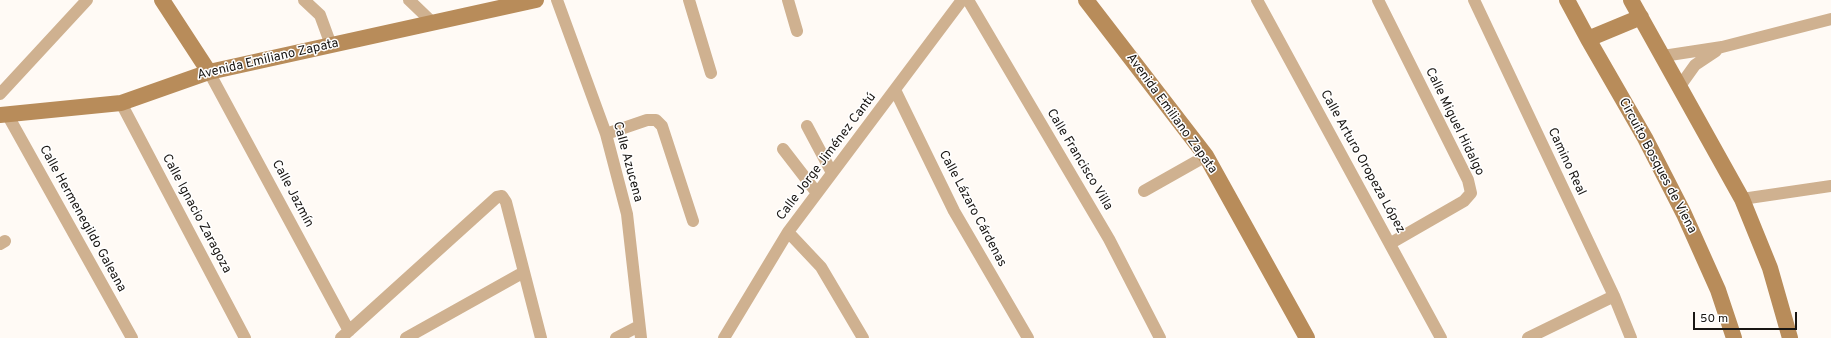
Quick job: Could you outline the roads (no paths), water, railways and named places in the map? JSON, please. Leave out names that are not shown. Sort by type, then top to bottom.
[{"type":"street","points":[[0,94],[87,0]]},
{"type":"street","points":[[162,0],[209,72]]},
{"type":"street","points":[[304,0],[320,15],[331,45]]},
{"type":"street","points":[[409,0],[434,23]]},
{"type":"street","name":"Avenida Emiliano Zapata","points":[[4,115],[121,103],[209,72],[536,0]]},
{"type":"street","name":"Calle Azucena","points":[[557,0],[606,134],[627,214],[640,332]]},
{"type":"street","points":[[689,0],[711,73]]},
{"type":"street","points":[[788,0],[797,31]]},
{"type":"street","name":"Calle Jorge Jiménez Cantú","points":[[729,335],[788,232],[962,0]]},
{"type":"street","name":"Calle Francisco Villa","points":[[968,0],[1109,240],[1160,338]]},
{"type":"street","name":"Avenida Emiliano Zapata","points":[[1086,0],[1206,156],[1307,338]]},
{"type":"street","name":"Calle Arturo Oropeza López","points":[[1257,0],[1441,338]]},
{"type":"street","name":"Calle Miguel Hidalgo","points":[[1378,0],[1468,180],[1471,193],[1464,201],[1390,243]]},
{"type":"street","name":"Camino Real","points":[[1474,0],[1614,296],[1631,338]]},
{"type":"street","name":"Circuito Bosques de Viena","points":[[1567,0],[1645,138],[1684,214],[1718,290],[1734,338]]},
{"type":"street","points":[[1631,0],[1664,56],[1742,199],[1770,268],[1790,338]]},
{"type":"street","points":[[1588,39],[1641,17]]},
{"type":"street","points":[[1664,56],[1722,47],[1831,19]]},
{"type":"street","points":[[1680,86],[1695,66],[1722,47]]},
{"type":"street","name":"Calle Jazmín","points":[[209,72],[345,334]]},
{"type":"street","name":"Calle Lázaro Cárdenas","points":[[895,90],[954,211],[1028,338]]},
{"type":"street","name":"Calle Ignacio Zaragoza","points":[[121,103],[245,338]]},
{"type":"street","name":"Calle Hermenegildo Galeana","points":[[4,115],[132,338]]},
{"type":"street","points":[[606,134],[647,120],[656,120],[662,126],[693,221]]},
{"type":"street","points":[[807,126],[832,173]]},
{"type":"street","points":[[783,149],[817,193]]},
{"type":"street","points":[[1144,191],[1206,156]]},
{"type":"street","points":[[1742,199],[1831,186]]},
{"type":"street","points":[[345,334],[497,197],[502,196],[506,202],[541,338]]},
{"type":"street","points":[[788,232],[821,267],[863,338]]},
{"type":"street","points":[[406,338],[524,272]]},
{"type":"street","points":[[1528,338],[1614,296]]},
{"type":"street","points":[[1550,327],[1556,338]]},
{"type":"street","points":[[616,338],[640,332]]}]
